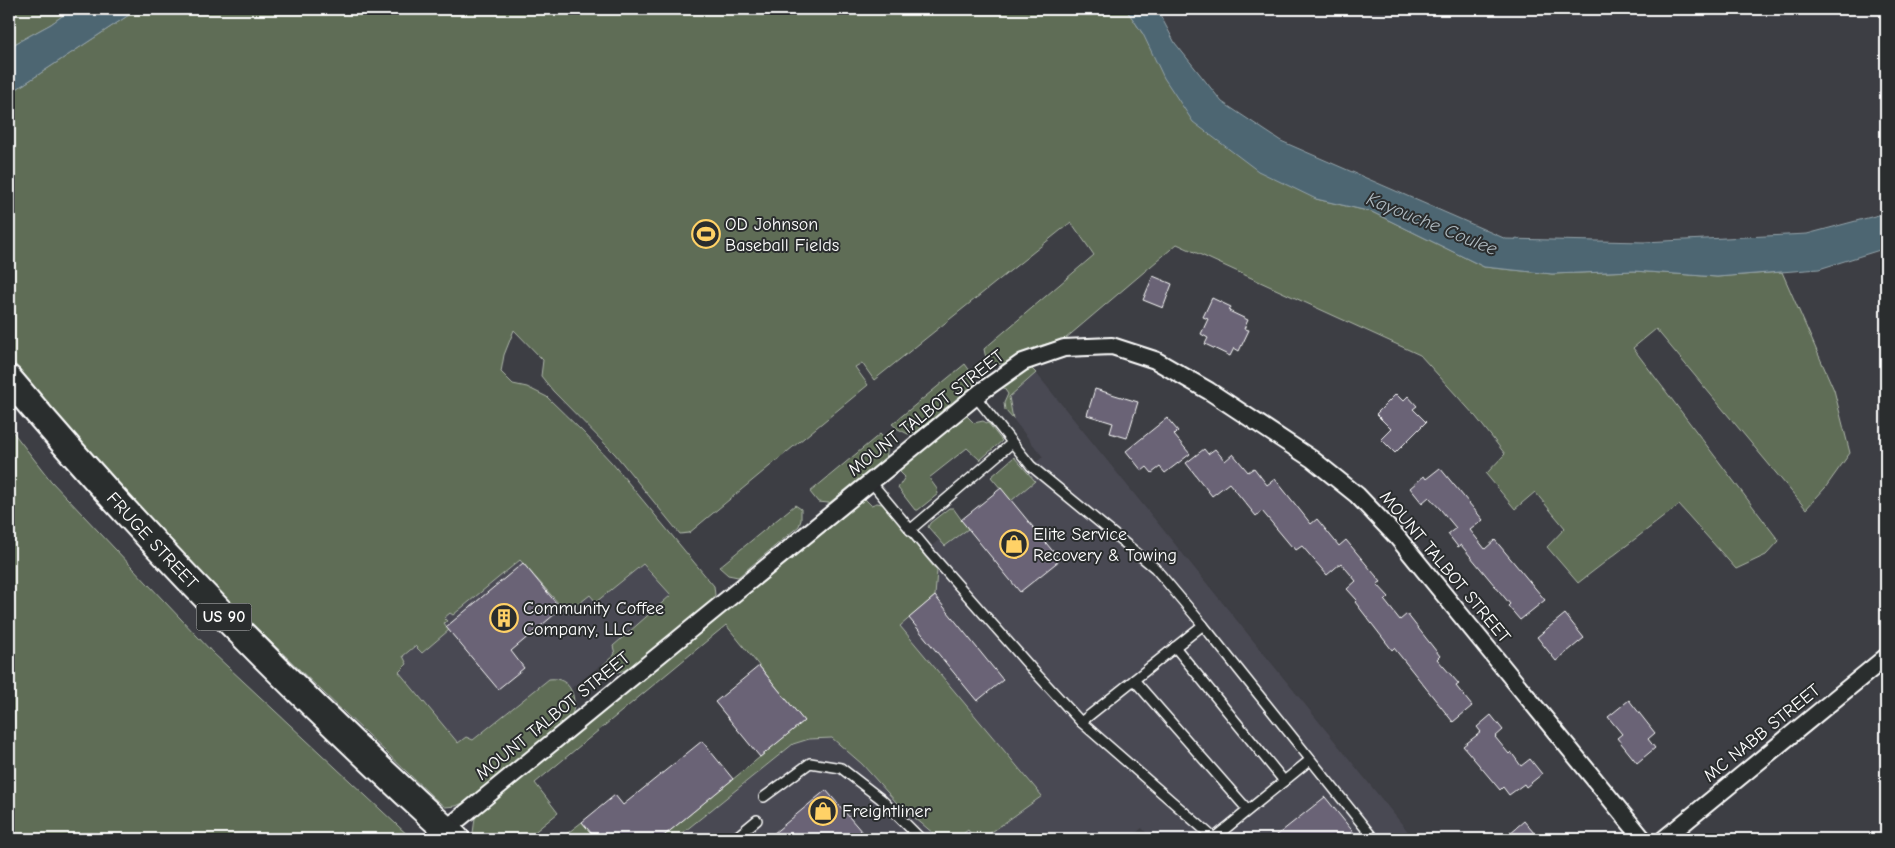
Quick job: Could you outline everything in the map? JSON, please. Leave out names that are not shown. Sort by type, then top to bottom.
[{"type":"main road","name":"FRUGE STREET","points":[[9,379],[70,452],[238,632],[451,834]]},
{"type":"street","name":"MOUNT TALBOT STREET","points":[[451,834],[975,396],[1023,362],[1064,348],[1112,346],[1155,360],[1209,391],[1296,448],[1357,495],[1397,537],[1643,839]]},
{"type":"street","name":"MC NABB STREET","points":[[1664,839],[1886,657]]},
{"type":"lane","points":[[975,396],[1031,466],[1155,568],[1203,625],[1374,839]]},
{"type":"lane","points":[[910,530],[1012,443]]},
{"type":"lane","points":[[871,482],[910,530],[1032,670],[1081,722],[1214,839],[1310,760]]},
{"type":"lane","points":[[1081,722],[1203,625]]},
{"type":"lane","points":[[1176,647],[1284,781]]},
{"type":"lane","points":[[1134,680],[1248,810]]},
{"type":"lane","points":[[764,797],[810,763],[841,768],[881,799],[921,839]]},
{"type":"lane","points":[[734,839],[757,820]]},
{"type":"shaded area","points":[[1036,373],[1414,839],[1152,839],[1142,828],[1128,839],[982,839],[1042,796],[899,626],[909,618],[937,571],[923,554],[961,520],[1043,457],[1013,419],[1009,397]]},
{"type":"shaded area","points":[[521,560],[523,563],[590,595],[596,601],[643,564],[671,595],[614,645],[615,654],[570,689],[561,680],[549,679],[473,740],[458,743],[399,672],[406,667],[407,662],[403,656],[415,646],[419,651],[448,631],[444,618],[451,613],[453,615]]},
{"type":"shaded area","points":[[832,738],[862,764],[896,802],[940,839],[675,839],[793,744],[809,739]]},
{"type":"green space","points":[[9,9],[72,9],[51,24],[9,47]]},
{"type":"green space","points":[[138,9],[1126,9],[1143,34],[1316,199],[1372,212],[1484,267],[1552,274],[1634,271],[1717,277],[1782,272],[1834,390],[1850,453],[1825,488],[1806,509],[1656,329],[1633,348],[1779,541],[1766,555],[1736,569],[1679,505],[1578,583],[1547,547],[1565,528],[1535,492],[1515,509],[1486,474],[1505,454],[1476,417],[1420,355],[1177,244],[1065,339],[1039,346],[1003,364],[988,361],[984,349],[1094,255],[1071,222],[874,380],[862,363],[855,367],[868,385],[689,533],[680,534],[615,454],[553,391],[541,376],[543,360],[514,330],[504,355],[501,372],[513,384],[527,387],[547,397],[584,433],[612,463],[714,586],[715,595],[711,602],[635,665],[618,672],[611,671],[603,665],[615,654],[613,646],[671,595],[643,564],[596,602],[590,595],[567,613],[520,560],[453,615],[450,613],[444,618],[447,621],[444,623],[449,630],[422,653],[415,646],[403,656],[407,664],[399,672],[458,743],[466,737],[473,740],[549,679],[557,679],[568,685],[574,703],[571,717],[465,802],[456,806],[445,807],[275,646],[182,553],[115,481],[9,357],[9,94]]},
{"type":"green space","points":[[965,364],[973,375],[973,385],[918,431],[908,434],[892,424]]},
{"type":"green space","points":[[1028,368],[1031,368],[1036,373],[1009,397],[1013,419],[1005,410],[1004,403],[1008,394],[1003,387]]},
{"type":"green space","points":[[966,415],[974,423],[983,421],[989,424],[1002,441],[980,460],[967,448],[929,478],[937,489],[938,494],[918,510],[915,510],[898,488],[905,477],[898,470]]},
{"type":"green space","points":[[9,427],[51,481],[213,653],[412,839],[9,839]]},
{"type":"green space","points":[[880,434],[887,445],[886,457],[829,503],[818,502],[810,492]]},
{"type":"green space","points":[[1014,457],[1035,481],[1011,501],[991,477]]},
{"type":"green space","points":[[865,499],[871,505],[882,504],[937,571],[935,596],[900,626],[1042,796],[982,839],[975,839],[968,830],[956,839],[940,839],[896,802],[862,764],[832,738],[809,739],[793,744],[675,839],[660,839],[804,721],[726,625],[535,783],[558,813],[526,839],[479,839],[473,833],[475,818],[480,812]]},
{"type":"green space","points":[[795,505],[801,509],[799,526],[738,577],[728,575],[719,567]]},
{"type":"green space","points":[[949,508],[953,508],[968,529],[945,546],[928,527],[930,523]]},
{"type":"green space","points":[[582,822],[596,839],[560,839]]},
{"type":"water","points":[[72,9],[138,9],[9,94],[9,47],[51,24]]},
{"type":"water","name":"Kayouche Coulee","points":[[1126,9],[1157,9],[1175,43],[1222,102],[1281,141],[1506,239],[1644,242],[1807,234],[1886,213],[1886,248],[1819,269],[1717,277],[1634,271],[1552,274],[1484,267],[1372,212],[1316,199],[1258,171],[1193,122],[1164,78],[1143,34]]},
{"type":"building","points":[[1153,276],[1172,284],[1163,308],[1143,300]]},
{"type":"building","points":[[1212,298],[1231,307],[1229,311],[1248,320],[1244,329],[1249,330],[1239,351],[1234,348],[1230,356],[1205,344],[1208,338],[1201,334],[1208,319],[1203,317]]},
{"type":"building","points":[[1095,389],[1138,402],[1127,438],[1110,433],[1113,423],[1087,415]]},
{"type":"building","points":[[1396,394],[1403,401],[1408,396],[1417,406],[1413,409],[1426,422],[1395,453],[1381,439],[1391,429],[1376,414]]},
{"type":"building","points":[[1167,418],[1178,431],[1174,435],[1190,454],[1165,473],[1160,467],[1152,473],[1147,467],[1142,471],[1126,451]]},
{"type":"building","points":[[1204,449],[1208,454],[1215,449],[1225,461],[1233,454],[1248,472],[1254,468],[1267,485],[1275,479],[1311,524],[1317,519],[1339,546],[1346,540],[1381,582],[1377,584],[1389,597],[1385,601],[1400,620],[1407,614],[1440,656],[1437,659],[1459,684],[1456,686],[1472,706],[1453,722],[1394,648],[1392,650],[1355,602],[1357,600],[1347,589],[1356,581],[1341,563],[1327,575],[1302,546],[1296,550],[1292,547],[1262,511],[1256,516],[1229,483],[1212,496],[1186,463]]},
{"type":"building","points":[[1440,468],[1483,520],[1470,530],[1485,549],[1495,540],[1545,600],[1520,620],[1508,606],[1510,604],[1461,545],[1458,547],[1448,534],[1456,528],[1441,510],[1429,497],[1422,503],[1410,488],[1424,476],[1426,479]]},
{"type":"building","name":"Elite Service Recovery & Towing","points":[[1001,488],[1060,560],[1020,592],[961,520]]},
{"type":"building","name":"Community Coffee Company, LLC","points":[[523,563],[561,609],[511,651],[524,668],[498,689],[446,627]]},
{"type":"building","points":[[935,596],[1003,680],[977,701],[909,618]]},
{"type":"building","points":[[1565,614],[1584,638],[1556,661],[1537,637]]},
{"type":"building","points":[[759,666],[804,721],[760,757],[715,702]]},
{"type":"building","points":[[1629,700],[1655,733],[1648,739],[1655,748],[1637,763],[1617,738],[1622,734],[1608,717]]},
{"type":"building","points":[[1491,715],[1503,730],[1495,737],[1509,754],[1511,752],[1521,766],[1530,759],[1542,774],[1526,787],[1524,784],[1509,795],[1503,787],[1500,790],[1463,746],[1481,732],[1477,727]]},
{"type":"building","points":[[702,741],[733,779],[660,839],[596,839],[582,822],[615,795],[623,805]]},
{"type":"building","name":"Freightliner","points":[[826,790],[862,832],[852,839],[767,839]]},
{"type":"building","points":[[1325,797],[1359,839],[1272,839]]},
{"type":"building","points":[[1524,821],[1539,839],[1503,839]]},
{"type":"place","name":"OD Johnson Baseball Fields","points":[[706,234]]},
{"type":"place","name":"Elite Service Recovery & Towing","points":[[1014,544]]},
{"type":"place","name":"Community Coffee Company, LLC","points":[[504,618]]},
{"type":"place","name":"Freightliner","points":[[823,811]]}]
